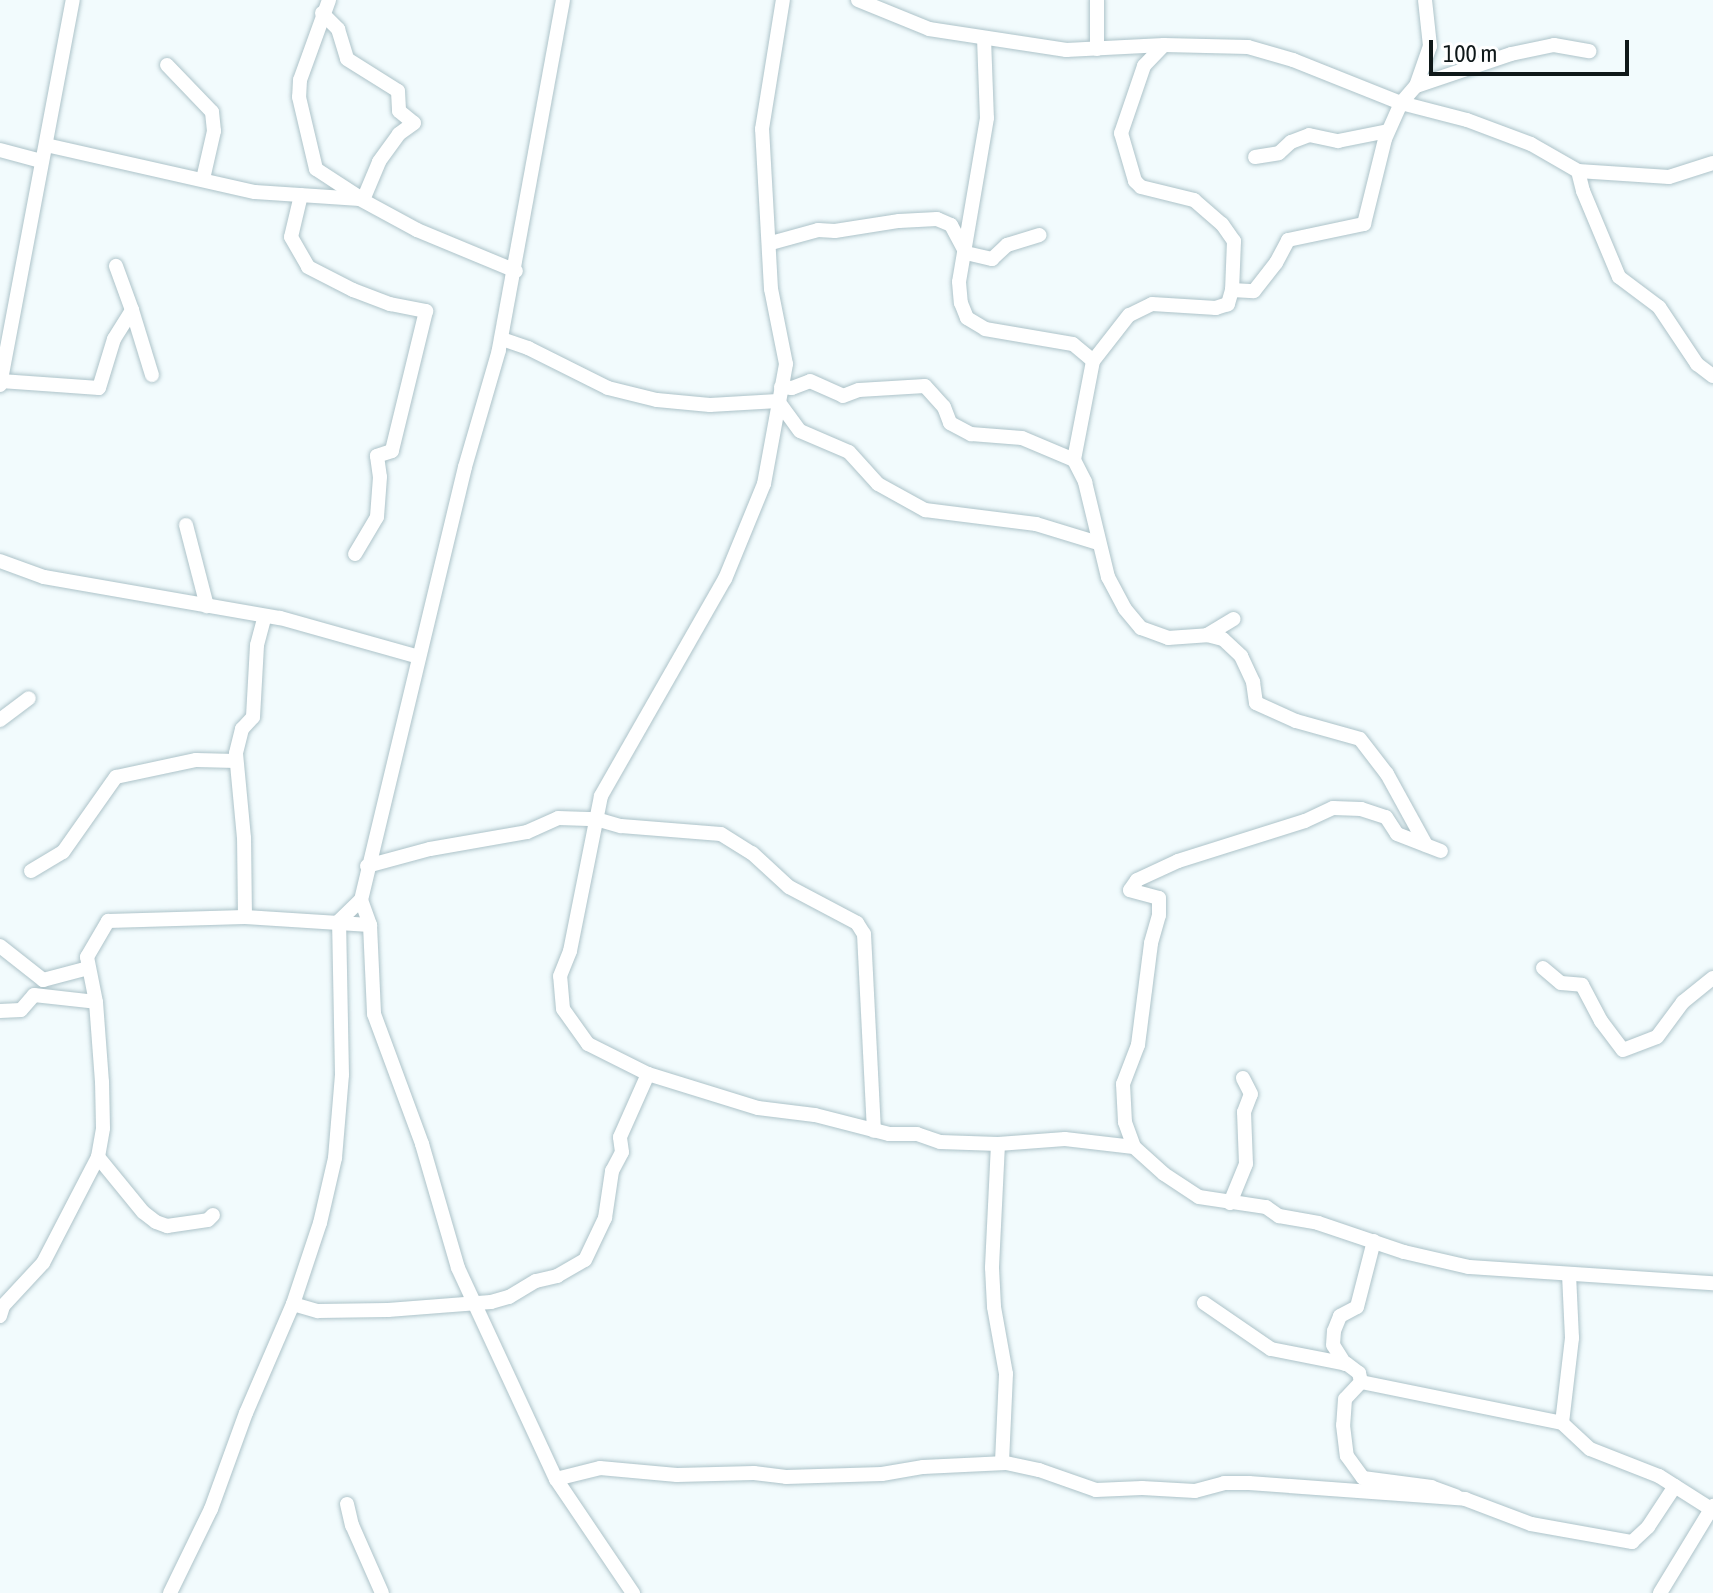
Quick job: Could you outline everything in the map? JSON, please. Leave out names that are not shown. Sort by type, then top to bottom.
[{"type":"street","points":[[73,0],[46,145],[3,343],[0,383],[99,388],[114,339],[132,310]]},
{"type":"street","points":[[563,0],[502,339],[465,467],[361,900],[370,925],[374,1014],[422,1144],[458,1268],[556,1479],[633,1593]]},
{"type":"street","points":[[783,0],[762,129],[771,243],[771,289],[786,364],[764,484],[725,579],[601,796],[570,951],[560,976],[563,1009],[588,1044],[648,1074],[758,1108],[815,1115],[874,1131],[917,1134],[962,1144],[1065,1139],[1134,1147]]},
{"type":"street","points":[[858,0],[929,29],[1066,50],[1164,45],[1248,47],[1293,60],[1401,103],[1467,120],[1531,144],[1578,171],[1669,177],[1713,163]]},
{"type":"street","points":[[1097,0],[1097,49]]},
{"type":"street","points":[[1232,290],[1254,291],[1276,263],[1288,240],[1364,224],[1388,131],[1401,103],[1416,86],[1430,46],[1425,0]]},
{"type":"street","points":[[326,7],[300,80],[299,97],[316,169],[362,200],[417,230],[516,271]]},
{"type":"street","points":[[326,7],[338,29],[347,59],[398,91],[399,111],[414,123],[399,134],[379,162],[362,200]]},
{"type":"street","points":[[984,38],[987,118],[959,282],[967,318],[985,329],[1010,336],[1073,344],[1093,361]]},
{"type":"street","points":[[1164,45],[1144,66],[1121,133],[1135,181],[1141,187],[1194,200],[1222,224],[1234,241],[1232,290],[1228,304],[1216,308],[1189,304],[1172,307],[1162,303],[1139,309],[1129,315],[1093,361],[1074,460],[1085,482],[1098,543],[1125,609],[1141,628],[1168,638],[1207,635],[1223,639],[1241,656],[1253,682],[1256,703],[1296,721],[1360,739],[1387,774],[1426,845]]},
{"type":"street","points":[[1416,86],[1511,54],[1554,45],[1589,51]]},
{"type":"street","points":[[167,65],[212,112],[214,131],[203,179]]},
{"type":"street","points":[[1255,157],[1279,153],[1291,142],[1309,135],[1338,141],[1388,131]]},
{"type":"street","points":[[46,145],[255,192],[362,200]]},
{"type":"street","points":[[0,150],[41,161]]},
{"type":"street","points":[[1578,171],[1583,191],[1619,277],[1659,307],[1697,364],[1713,376]]},
{"type":"street","points":[[301,195],[291,237],[308,267],[365,295],[426,311],[392,451],[377,456],[380,477],[377,517],[355,554]]},
{"type":"street","points":[[771,243],[818,230],[835,231],[922,218],[937,219],[951,225],[966,253],[992,259],[1007,245],[1040,235]]},
{"type":"street","points":[[116,266],[152,375]]},
{"type":"street","points":[[502,339],[528,348],[608,388],[657,400],[710,405],[780,394],[810,381],[843,396],[859,390],[925,386],[944,407],[950,423],[971,434],[1022,438],[1074,460]]},
{"type":"street","points":[[780,394],[800,431],[849,452],[878,484],[925,510],[1036,524],[1098,543]]},
{"type":"street","points":[[186,525],[207,606]]},
{"type":"street","points":[[0,561],[44,577],[265,616],[419,657]]},
{"type":"street","points":[[245,917],[244,838],[236,761],[242,729],[253,717],[257,645],[265,616]]},
{"type":"street","points":[[1207,635],[1234,619]]},
{"type":"street","points":[[0,720],[29,698]]},
{"type":"street","points":[[31,871],[63,852],[116,777],[196,760],[236,761]]},
{"type":"street","points":[[1441,851],[1397,834],[1386,817],[1361,809],[1333,808],[1305,821],[1178,861],[1137,880],[1130,890],[1159,898],[1159,915],[1151,943],[1138,1045],[1123,1084],[1125,1122],[1134,1147],[1164,1174],[1199,1197],[1266,1207],[1279,1216],[1318,1223],[1469,1267],[1713,1283]]},
{"type":"street","points":[[367,866],[430,849],[527,832],[558,818],[596,819],[621,826],[721,834],[752,853],[789,887],[857,923],[864,934],[874,1131]]},
{"type":"street","points":[[170,1593],[211,1509],[246,1413],[293,1304],[320,1223],[335,1158],[342,1075],[339,921],[361,900]]},
{"type":"street","points":[[0,1316],[3,1306],[43,1263],[98,1157],[103,1128],[96,1002],[87,957],[108,921],[245,917],[370,925]]},
{"type":"street","points":[[0,946],[43,980],[88,968]]},
{"type":"street","points":[[1543,968],[1561,983],[1582,985],[1601,1021],[1623,1050],[1657,1037],[1683,1002],[1713,978]]},
{"type":"street","points":[[0,1011],[21,1010],[34,995],[96,1002]]},
{"type":"street","points":[[293,1304],[318,1311],[476,1302],[509,1297],[536,1281],[557,1276],[585,1260],[605,1218],[612,1171],[622,1152],[620,1137],[648,1074]]},
{"type":"street","points":[[1230,1203],[1246,1164],[1244,1112],[1251,1094],[1243,1078]]},
{"type":"street","points":[[998,1144],[992,1268],[994,1307],[1006,1374],[1002,1463]]},
{"type":"street","points":[[98,1157],[143,1212],[156,1222],[167,1226],[208,1220],[213,1215]]},
{"type":"street","points":[[1345,1364],[1333,1345],[1334,1331],[1340,1316],[1357,1307],[1374,1241]]},
{"type":"street","points":[[1562,1423],[1572,1338],[1573,1299],[1569,1274]]},
{"type":"street","points":[[1204,1303],[1271,1349],[1345,1364],[1359,1373],[1361,1382]]},
{"type":"street","points":[[1361,1382],[1562,1423],[1590,1449],[1675,1486],[1712,1508],[1660,1593]]},
{"type":"street","points":[[1361,1382],[1345,1399],[1343,1425],[1347,1456],[1363,1478],[1431,1487],[1531,1524],[1632,1542],[1648,1527],[1675,1486]]},
{"type":"street","points":[[556,1479],[600,1468],[677,1475],[754,1473],[786,1477],[882,1474],[923,1467],[1002,1463],[1039,1470],[1096,1490],[1142,1488],[1195,1491],[1224,1483],[1249,1483],[1465,1499]]},
{"type":"street","points":[[347,1504],[352,1525],[382,1593]]}]
